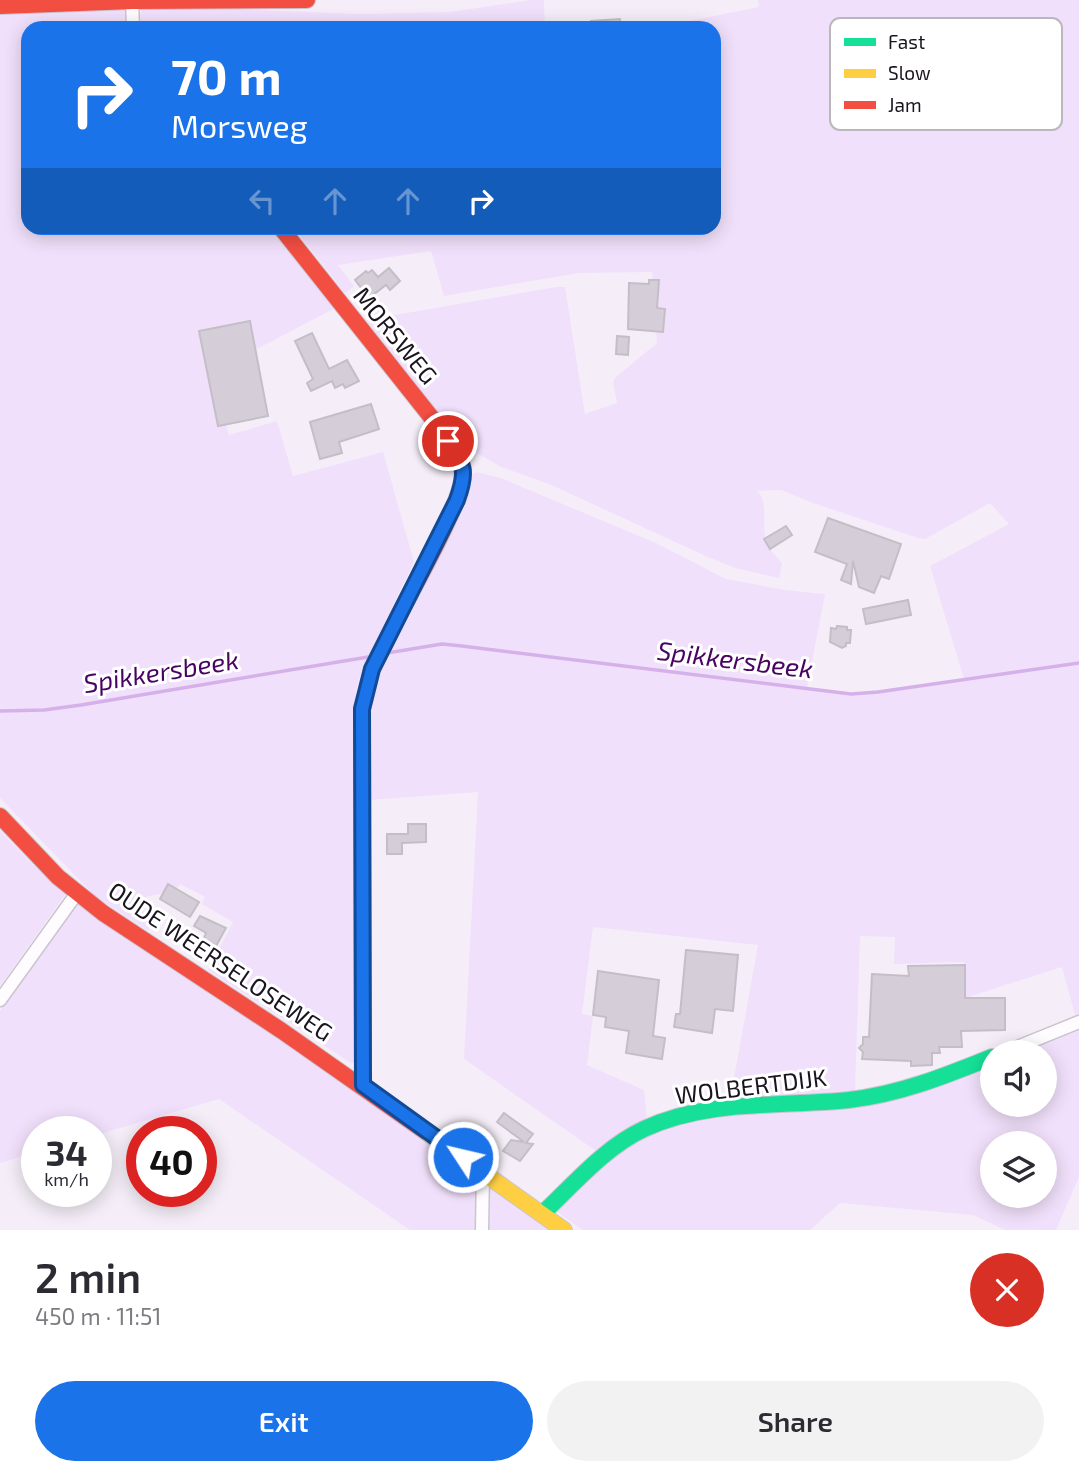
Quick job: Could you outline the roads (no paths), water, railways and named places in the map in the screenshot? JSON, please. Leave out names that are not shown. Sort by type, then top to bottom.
[{"type":"street","points":[[0,6],[132,0],[307,0]]},
{"type":"street","points":[[132,0],[134,21]]},
{"type":"street","name":"MORSWEG","points":[[287,235],[439,427],[458,456],[464,471],[457,500],[372,669],[362,709],[363,1085]]},
{"type":"street","name":"OUDE WEERSELOSEWEG","points":[[0,816],[77,893],[148,944],[363,1085],[564,1230]]},
{"type":"street","points":[[0,1000],[77,893]]},
{"type":"street","points":[[1035,1040],[1079,1022]]},
{"type":"street","name":"WOLBERTDIJK","points":[[541,1214],[632,1135],[665,1121],[711,1110],[877,1096],[939,1078],[980,1062]]},
{"type":"street","points":[[482,1230],[483,1171]]},
{"type":"waterway","name":"Spikkersbeek","points":[[387,653],[442,644],[851,694],[1079,663]]},
{"type":"waterway","name":"Spikkersbeek","points":[[0,711],[44,710],[81,705],[368,657]]}]
